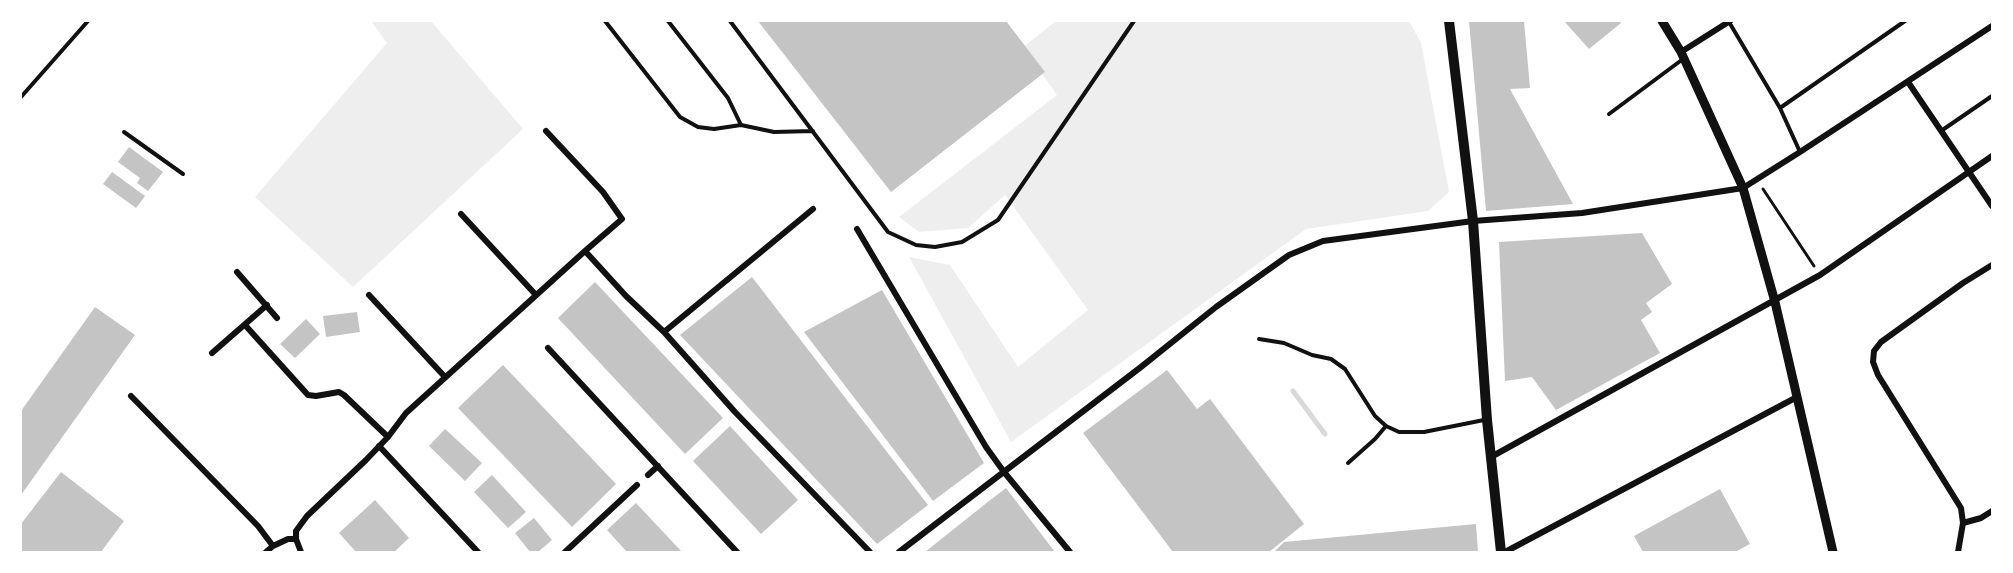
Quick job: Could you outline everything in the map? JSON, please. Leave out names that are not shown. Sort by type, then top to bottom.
[{"type":"main road","points":[[1449,21],[1473,221],[1487,420],[1503,552]]},
{"type":"street","points":[[1662,21],[1682,55],[1743,188],[1775,302],[1833,552]]},
{"type":"street","points":[[1682,55],[1730,22]]},
{"type":"street","points":[[898,552],[1216,307],[1289,255],[1323,241],[1473,221],[1582,213],[1743,188],[1992,26]]},
{"type":"street","points":[[1908,82],[1992,206]]},
{"type":"street","points":[[301,552],[296,539],[296,531],[307,516],[379,447],[406,413],[622,219],[614,205],[546,131]]},
{"type":"street","points":[[1491,457],[1775,302],[1820,275],[1992,156]]},
{"type":"street","points":[[664,332],[813,209]]},
{"type":"street","points":[[461,214],[536,295]]},
{"type":"street","points":[[857,229],[986,447],[1070,552]]},
{"type":"street","points":[[585,251],[870,552]]},
{"type":"street","points":[[1958,552],[1963,523],[1961,508],[1878,375],[1873,362],[1874,351],[1881,342],[1992,265]]},
{"type":"street","points":[[237,272],[277,318]]},
{"type":"street","points":[[369,295],[446,377]]},
{"type":"street","points":[[212,354],[267,305]]},
{"type":"street","points":[[245,325],[308,394],[316,396],[339,392],[388,437]]},
{"type":"street","points":[[548,348],[737,552]]},
{"type":"street","points":[[131,396],[258,526],[273,546]]},
{"type":"street","points":[[1503,552],[1797,397]]},
{"type":"street","points":[[379,447],[478,552]]},
{"type":"street","points":[[648,475],[658,466]]},
{"type":"street","points":[[565,552],[637,485]]},
{"type":"street","points":[[1963,523],[1981,518],[1992,511]]},
{"type":"street","points":[[266,552],[288,539],[296,539]]},
{"type":"lane","points":[[21,97],[88,21]]},
{"type":"lane","points":[[605,21],[680,117],[698,128],[714,129],[741,125],[774,132],[814,132]]},
{"type":"lane","points":[[668,21],[728,98],[741,125]]},
{"type":"lane","points":[[730,21],[888,232],[916,245],[935,247],[962,242],[998,220],[1134,21]]},
{"type":"lane","points":[[1780,108],[1905,21]]},
{"type":"lane","points":[[1730,22],[1780,108],[1800,152]]},
{"type":"lane","points":[[1609,114],[1682,55]]},
{"type":"lane","points":[[1941,131],[1992,96]]},
{"type":"lane","points":[[124,132],[183,174]]},
{"type":"lane","points":[[1259,339],[1284,343],[1312,355],[1331,359],[1345,369],[1375,416],[1386,426],[1399,432],[1424,432],[1487,420]]},
{"type":"lane","points":[[1348,463],[1375,440],[1386,426]]},
{"type":"path","points":[[1757,180],[1820,275]]},
{"type":"shaded area","points":[[371,21],[431,21],[523,129],[353,287],[255,197],[387,43]]},
{"type":"shaded area","points":[[1056,21],[1409,21],[1421,43],[1449,192],[1428,211],[1306,229],[1011,442],[909,257],[950,265],[1018,367],[1088,310],[1005,195],[968,228],[919,232],[899,217],[1057,95],[1023,47]]},
{"type":"building","points":[[758,21],[1006,21],[1045,72],[891,192]]},
{"type":"building","points":[[1469,21],[1524,21],[1530,88],[1510,89],[1573,204],[1486,211]]},
{"type":"building","points":[[1564,21],[1620,21],[1621,23],[1589,49]]},
{"type":"building","points":[[129,147],[163,172],[148,191],[137,183],[140,178],[118,162]]},
{"type":"building","points":[[112,172],[145,196],[136,208],[103,184]]},
{"type":"building","points":[[1642,233],[1672,284],[1646,303],[1652,312],[1641,320],[1660,353],[1556,410],[1532,377],[1505,381],[1499,242]]},
{"type":"building","points":[[752,277],[928,505],[877,544],[680,335]]},
{"type":"building","points":[[595,282],[723,418],[685,454],[558,318]]},
{"type":"building","points":[[882,290],[984,463],[933,501],[804,332]]},
{"type":"building","points":[[95,307],[135,335],[21,495],[21,411]]},
{"type":"building","points":[[357,312],[360,332],[326,337],[323,316]]},
{"type":"building","points":[[306,319],[320,334],[295,358],[280,344]]},
{"type":"building","points":[[503,365],[616,484],[572,527],[458,408]]},
{"type":"building","points":[[1167,370],[1197,409],[1210,399],[1304,524],[1269,552],[1173,552],[1083,433]]},
{"type":"building","points":[[730,426],[798,500],[761,534],[693,461]]},
{"type":"building","points":[[445,429],[482,463],[465,481],[429,446]]},
{"type":"building","points":[[61,472],[124,521],[101,552],[21,552],[21,524]]},
{"type":"building","points":[[492,475],[526,512],[508,528],[474,492]]},
{"type":"building","points":[[1006,488],[1055,552],[925,552],[989,501]]},
{"type":"building","points":[[1720,489],[1750,544],[1735,552],[1643,552],[1634,536]]},
{"type":"building","points":[[375,500],[409,538],[394,552],[356,552],[339,533]]},
{"type":"building","points":[[636,503],[682,552],[627,552],[607,530]]},
{"type":"building","points":[[534,518],[552,540],[538,552],[530,552],[515,533]]},
{"type":"building","points":[[1476,524],[1478,552],[1274,552],[1284,542]]},
{"type":"waterway","points":[[1293,391],[1325,434]]}]
